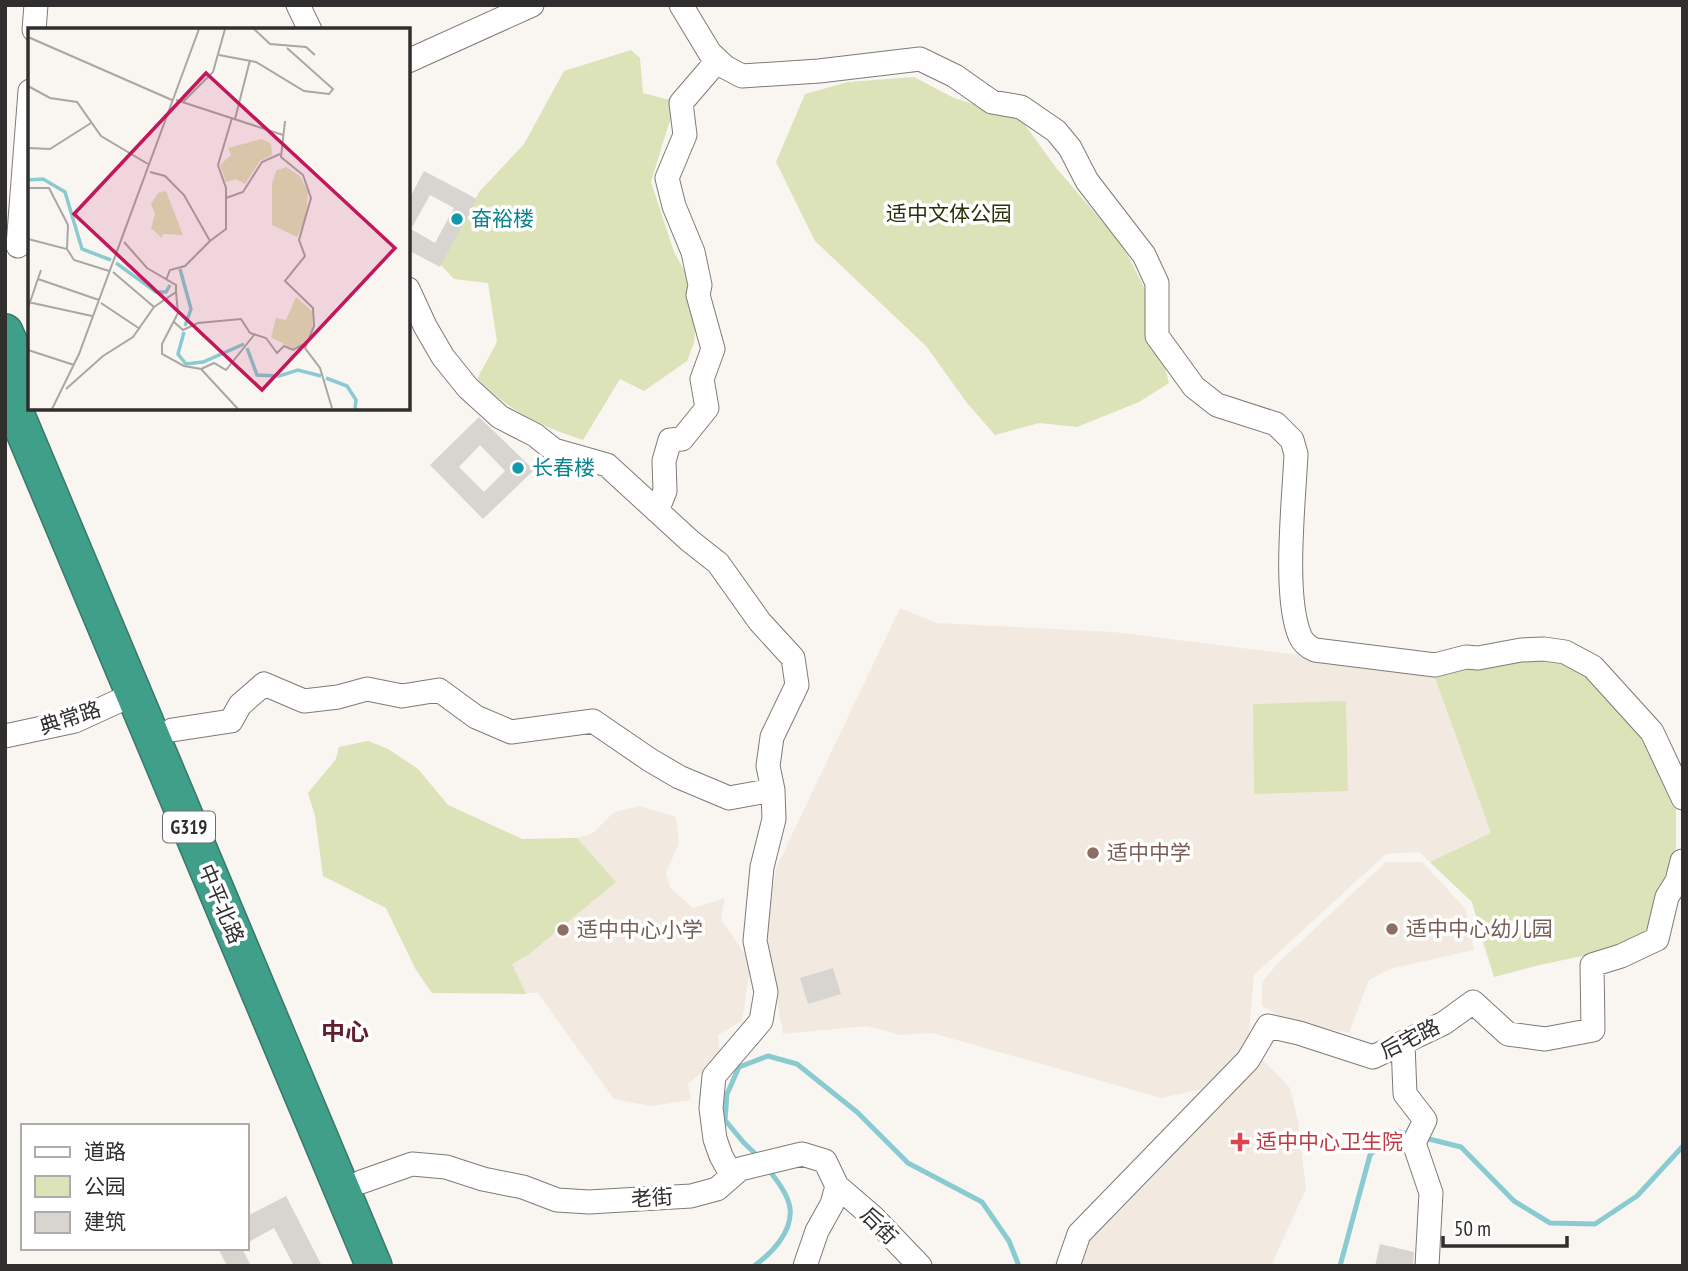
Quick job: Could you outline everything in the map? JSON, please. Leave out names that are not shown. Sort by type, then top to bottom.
[{"type":"highway","points":[[5,332],[28,385]]},
{"type":"highway","name":"中平北路","points":[[5,387],[374,1266]]},
{"type":"highway","name":"G319","points":[[38,410],[397,1266]]},
{"type":"street","points":[[34,28],[36,5]]},
{"type":"street","points":[[298,5],[309,28]]},
{"type":"street","points":[[410,60],[532,5]]},
{"type":"street","points":[[681,5],[717,61],[734,73],[750,77],[820,72],[920,59],[955,76],[992,102],[1021,107],[1056,131],[1070,148],[1087,181],[1144,255],[1157,284],[1157,336],[1194,387],[1217,405],[1276,424],[1292,440],[1296,454],[1292,596],[1293,611],[1304,642],[1315,650],[1435,665],[1466,657],[1478,658],[1521,650],[1544,649],[1565,653],[1593,667],[1652,732],[1683,798]]},
{"type":"street","points":[[657,510],[665,491],[664,461],[670,440],[682,439],[707,408],[702,379],[713,349],[698,295],[700,285],[693,252],[674,206],[667,178],[685,135],[681,103],[717,61]]},
{"type":"street","points":[[18,247],[28,117]]},
{"type":"street","points":[[410,293],[443,357],[468,388],[500,417],[535,435],[554,450],[607,465],[718,563],[760,622],[793,658],[797,685],[772,737],[768,766],[773,790],[774,819],[762,867],[755,941],[765,992],[761,1021],[714,1076],[711,1108],[715,1139],[732,1176]]},
{"type":"street","points":[[172,730],[231,721],[240,705],[264,684],[304,701],[338,697],[367,689],[402,695],[439,690],[476,717],[511,732],[593,721],[679,777],[729,798],[773,790]]},
{"type":"street","name":"典常路","points":[[5,736],[75,721],[134,694]]},
{"type":"street","name":"后宅路","points":[[1068,1266],[1079,1234],[1248,1060],[1268,1026],[1373,1057],[1444,1023],[1473,1002],[1508,1034],[1545,1039],[1593,1030],[1592,965],[1622,956],[1657,939],[1667,897],[1677,881],[1683,860]]},
{"type":"street","points":[[1403,1044],[1405,1094],[1425,1120],[1414,1143],[1431,1193],[1427,1266]]},
{"type":"street","name":"老街","points":[[362,1182],[412,1164],[446,1167],[483,1179],[523,1187],[557,1200],[589,1202],[691,1196],[717,1189],[740,1169],[802,1154],[825,1161],[837,1186]]},
{"type":"street","points":[[805,1266],[837,1186]]},
{"type":"street","name":"后街","points":[[837,1186],[873,1217],[920,1266]]},
{"type":"shaded area","name":"适中中学","points":[[900,608],[937,623],[1114,632],[1433,672],[1586,670],[1658,758],[1676,803],[1676,848],[1636,945],[1494,977],[1472,902],[1419,852],[1386,854],[1254,975],[1248,1046],[1207,1088],[1161,1098],[932,1033],[900,1035],[867,1026],[783,1034],[766,936],[776,868]]},
{"type":"shaded area","name":"适中中心小学","points":[[368,741],[388,749],[418,769],[448,805],[522,839],[577,838],[593,833],[614,812],[640,806],[676,817],[679,844],[666,872],[670,888],[693,908],[725,898],[721,919],[751,963],[742,1021],[718,1035],[720,1051],[707,1069],[688,1084],[691,1100],[651,1106],[614,1099],[538,993],[432,993],[416,970],[386,908],[341,884],[308,793],[336,759],[339,747]]},
{"type":"shaded area","name":"适中中心幼儿园","points":[[1386,862],[1422,862],[1466,909],[1474,950],[1390,969],[1369,980],[1349,1033],[1292,1023],[1262,1006],[1262,982],[1279,962]]},
{"type":"shaded area","name":"适中中心卫生院","points":[[1261,1058],[1290,1088],[1298,1121],[1306,1189],[1271,1266],[1073,1266],[1092,1235]]},
{"type":"green space","points":[[631,50],[640,58],[643,93],[681,103],[669,123],[651,182],[674,252],[698,295],[694,343],[687,361],[644,391],[620,379],[583,440],[526,417],[477,379],[497,342],[488,283],[454,279],[441,265],[479,192],[524,144],[564,71]]},
{"type":"green space","name":"适中文体公园","points":[[914,77],[954,98],[1020,118],[1057,169],[1122,244],[1144,287],[1169,383],[1139,402],[1077,427],[1039,423],[995,435],[967,403],[926,346],[815,241],[776,162],[805,94],[848,82]]},
{"type":"green space","points":[[1542,657],[1586,670],[1654,753],[1676,803],[1676,848],[1649,937],[1630,946],[1494,977],[1472,902],[1430,862],[1491,833],[1433,672]]},
{"type":"green space","points":[[1346,701],[1348,791],[1254,794],[1253,704]]},
{"type":"green space","points":[[368,741],[388,749],[418,769],[448,805],[522,839],[577,838],[616,882],[528,955],[512,964],[526,994],[432,993],[415,968],[386,908],[323,876],[315,816],[308,793],[336,759],[339,747]]},
{"type":"building","name":"奋裕楼","points":[[424,171],[477,199],[440,267],[410,251],[410,197]],"holes":[[[430,195],[454,208],[435,243],[411,229]]]},
{"type":"building","name":"长春楼","points":[[479,417],[534,470],[483,519],[430,465]],"holes":[[[480,445],[505,471],[484,492],[459,467]]]},
{"type":"building","points":[[833,968],[841,994],[808,1004],[800,978]]},
{"type":"building","points":[[286,1196],[322,1266],[294,1266],[274,1228],[248,1242],[248,1215]]},
{"type":"building","points":[[1380,1244],[1414,1252],[1413,1266],[1375,1266]]},
{"type":"building","points":[[219,1250],[243,1250],[251,1266],[227,1266]]},
{"type":"waterway","points":[[761,1159],[725,1120],[727,1094],[739,1067],[768,1056],[797,1064],[857,1112],[908,1163],[982,1202],[1009,1241],[1019,1266]]},
{"type":"waterway","points":[[1340,1266],[1370,1155],[1395,1131],[1412,1135]]},
{"type":"waterway","points":[[1425,1138],[1461,1147],[1514,1201],[1550,1223],[1595,1224],[1637,1196],[1683,1146]]},
{"type":"waterway","points":[[754,1266],[780,1242],[790,1217],[787,1198],[769,1170]]},
{"type":"place","name":"奋裕楼","points":[[457,219]]},
{"type":"place","name":"长春楼","points":[[518,468]]},
{"type":"place","name":"适中中学","points":[[1093,853]]},
{"type":"place","name":"适中中心幼儿园","points":[[1392,929]]},
{"type":"place","name":"适中中心小学","points":[[563,930]]},
{"type":"place","name":"适中中心卫生院","points":[[1240,1142]]},
{"type":"district","name":"中心","points":[[345,1032]]}]
